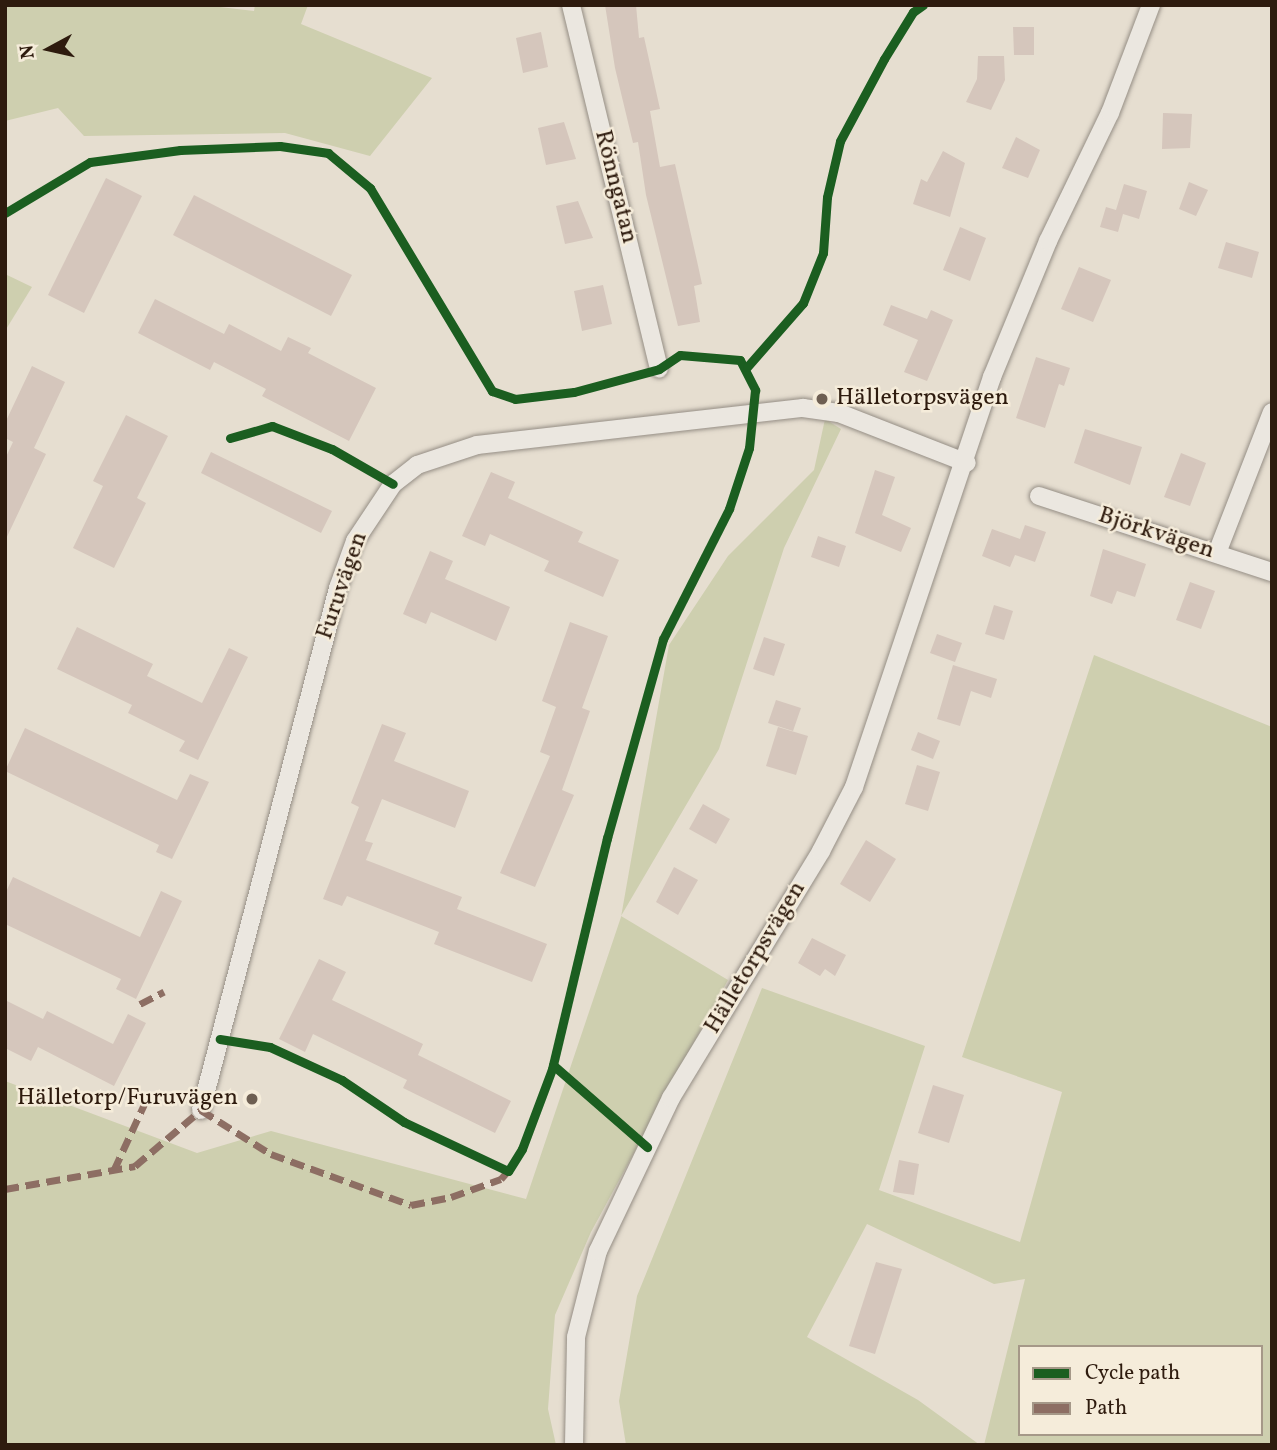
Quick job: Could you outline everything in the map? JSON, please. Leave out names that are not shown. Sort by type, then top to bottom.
[{"type":"street","name":"Rönngatan","points":[[571,5],[659,369]]},
{"type":"street","name":"Hälletorpsvägen","points":[[574,1445],[576,1337],[598,1251],[671,1098],[814,862],[854,787],[1021,304],[1110,113],[1151,5]]},
{"type":"street","name":"Furuvägen","points":[[201,1110],[338,588],[355,541],[393,484],[417,465],[477,444],[803,408],[839,413],[967,463]]},
{"type":"street","points":[[1217,553],[1272,412]]},
{"type":"street","name":"Björkvägen","points":[[1039,496],[1272,572]]},
{"type":"green space","points":[[5,5],[203,5],[254,11],[255,5],[308,5],[301,24],[432,78],[370,156],[285,133],[84,136],[58,108],[5,121]]},
{"type":"green space","points":[[5,274],[32,287],[5,331]]},
{"type":"green space","points":[[825,419],[841,429],[784,548],[719,749],[621,916],[669,645],[728,556],[814,470]]},
{"type":"green space","points":[[1094,655],[1272,727],[1272,1445],[984,1445],[1025,1279],[994,1284],[867,1224],[807,1337],[918,1400],[980,1445],[626,1445],[619,1401],[637,1296],[762,988],[925,1046],[879,1190],[1020,1242],[1062,1092],[962,1057]]},
{"type":"green space","points":[[621,916],[728,980],[591,1232],[555,1315],[548,1409],[556,1445],[5,1445],[5,1081],[197,1153],[271,1131],[526,1199]]},
{"type":"building","points":[[605,5],[636,5],[639,38],[644,37],[660,109],[650,111],[660,167],[675,164],[702,284],[694,286],[700,322],[678,326],[646,195],[638,142],[633,143],[615,68]]},
{"type":"building","points":[[1013,27],[1034,27],[1034,55],[1014,55]]},
{"type":"building","points":[[541,32],[548,67],[523,73],[516,38]]},
{"type":"building","points":[[978,56],[1004,56],[1005,80],[991,110],[966,102],[977,79]]},
{"type":"building","points":[[1163,113],[1192,114],[1190,148],[1162,149]]},
{"type":"building","points":[[564,122],[576,159],[546,165],[538,128]]},
{"type":"building","points":[[1016,137],[1040,150],[1028,178],[1002,168]]},
{"type":"building","points":[[943,151],[965,163],[950,217],[913,204],[921,179],[927,182]]},
{"type":"building","points":[[106,178],[142,196],[84,313],[48,295]]},
{"type":"building","points":[[1189,182],[1208,190],[1196,216],[1179,209]]},
{"type":"building","points":[[1124,184],[1147,191],[1139,219],[1123,214],[1118,232],[1100,227],[1106,207],[1116,210]]},
{"type":"building","points":[[194,195],[352,275],[331,316],[173,235]]},
{"type":"building","points":[[578,201],[593,238],[565,244],[556,206]]},
{"type":"building","points":[[960,227],[986,238],[970,281],[943,270]]},
{"type":"building","points":[[1226,242],[1259,252],[1252,278],[1218,268]]},
{"type":"building","points":[[1079,267],[1111,280],[1093,322],[1061,309]]},
{"type":"building","points":[[603,285],[612,324],[582,331],[574,291]]},
{"type":"building","points":[[155,299],[224,334],[229,324],[281,351],[288,337],[311,348],[308,353],[376,388],[349,441],[262,396],[266,389],[214,362],[210,370],[138,333]]},
{"type":"building","points":[[891,305],[927,319],[931,310],[953,320],[927,381],[904,372],[918,340],[883,325]]},
{"type":"building","points":[[1036,357],[1070,368],[1064,386],[1059,384],[1045,428],[1016,418]]},
{"type":"building","points":[[32,366],[65,382],[34,448],[46,454],[5,541],[5,459],[13,442],[5,438],[5,423]]},
{"type":"building","points":[[126,415],[168,436],[137,498],[146,503],[114,568],[73,548],[103,486],[93,481]]},
{"type":"building","points":[[1085,429],[1142,447],[1130,485],[1074,463]]},
{"type":"building","points":[[211,452],[332,511],[321,533],[201,473]]},
{"type":"building","points":[[1181,453],[1206,463],[1190,506],[1164,497]]},
{"type":"building","points":[[875,470],[895,477],[882,515],[911,528],[901,552],[855,533]]},
{"type":"building","points":[[491,472],[515,482],[508,498],[583,532],[578,542],[619,560],[603,597],[544,571],[549,561],[490,534],[485,546],[462,536]]},
{"type":"building","points":[[1025,525],[1046,532],[1035,562],[1015,555],[1010,567],[982,556],[992,529],[1020,539]]},
{"type":"building","points":[[818,536],[846,546],[839,567],[811,557]]},
{"type":"building","points":[[1103,549],[1146,564],[1135,597],[1117,591],[1112,604],[1090,596]]},
{"type":"building","points":[[430,551],[453,561],[445,579],[510,607],[496,641],[431,612],[426,624],[403,614]]},
{"type":"building","points":[[1190,582],[1215,591],[1201,629],[1176,620]]},
{"type":"building","points":[[994,605],[1013,611],[1004,640],[985,634]]},
{"type":"building","points":[[570,622],[608,636],[582,708],[590,711],[562,790],[574,795],[535,887],[500,873],[550,756],[540,752],[556,707],[542,701]]},
{"type":"building","points":[[77,627],[153,664],[147,676],[202,703],[229,648],[248,657],[198,760],[179,751],[185,741],[128,713],[132,705],[57,669]]},
{"type":"building","points":[[937,634],[962,643],[955,662],[930,653]]},
{"type":"building","points":[[764,637],[785,644],[774,676],[753,669]]},
{"type":"building","points":[[953,665],[997,679],[991,698],[971,691],[960,726],[937,719]]},
{"type":"building","points":[[776,700],[801,708],[793,731],[768,723]]},
{"type":"building","points":[[382,724],[406,733],[394,761],[469,791],[455,828],[382,799],[365,841],[373,843],[366,860],[462,897],[457,909],[547,944],[532,982],[434,944],[439,932],[347,896],[342,906],[323,899],[359,807],[351,803]]},
{"type":"building","points":[[778,727],[808,736],[796,775],[766,766]]},
{"type":"building","points":[[25,728],[177,800],[190,774],[209,782],[172,859],[156,852],[159,845],[5,771]]},
{"type":"building","points":[[918,732],[940,741],[933,759],[911,750]]},
{"type":"building","points":[[917,765],[940,772],[928,811],[905,804]]},
{"type":"building","points":[[703,804],[730,819],[716,844],[689,829]]},
{"type":"building","points":[[866,840],[896,859],[870,902],[840,884]]},
{"type":"building","points":[[674,867],[698,880],[678,915],[656,902]]},
{"type":"building","points":[[13,877],[140,937],[161,891],[182,901],[136,999],[116,989],[121,979],[5,924],[5,894]]},
{"type":"building","points":[[812,938],[846,955],[835,976],[825,969],[820,976],[798,963]]},
{"type":"building","points":[[319,959],[346,972],[332,1000],[423,1044],[418,1055],[511,1101],[495,1133],[403,1088],[407,1080],[313,1034],[305,1052],[279,1039]]},
{"type":"building","points":[[5,1000],[43,1019],[47,1011],[113,1044],[128,1014],[146,1023],[114,1086],[38,1047],[31,1061],[5,1048]]},
{"type":"building","points":[[933,1085],[964,1095],[949,1143],[918,1133]]},
{"type":"building","points":[[899,1160],[919,1164],[914,1195],[893,1192]]},
{"type":"building","points":[[876,1262],[902,1269],[875,1354],[849,1346]]},
{"type":"marked path","points":[[140,1004],[164,992]]},
{"type":"marked path","points":[[114,1170],[144,1105]]},
{"type":"marked path","points":[[5,1189],[135,1166],[201,1110],[271,1154],[411,1205],[451,1197],[501,1179],[508,1171]]},
{"type":"cycle path","points":[[747,367],[803,303],[823,253],[827,197],[840,141],[884,59],[913,12],[923,5]]},
{"type":"cycle path","points":[[5,213],[90,162],[180,150],[280,146],[328,153],[370,188],[492,391],[515,399],[574,392],[659,369],[680,355],[740,360],[755,390],[749,448],[729,509],[663,639],[607,838],[552,1069],[522,1149],[508,1171],[404,1122],[342,1080],[270,1047],[220,1039]]},
{"type":"cycle path","points":[[230,438],[272,426],[332,449],[393,484]]},
{"type":"cycle path","points":[[553,1065],[647,1147]]},
{"type":"place","name":"Hälletorpsvägen","points":[[822,399]]},
{"type":"place","name":"Hälletorp/Furuvägen","points":[[252,1099]]}]
